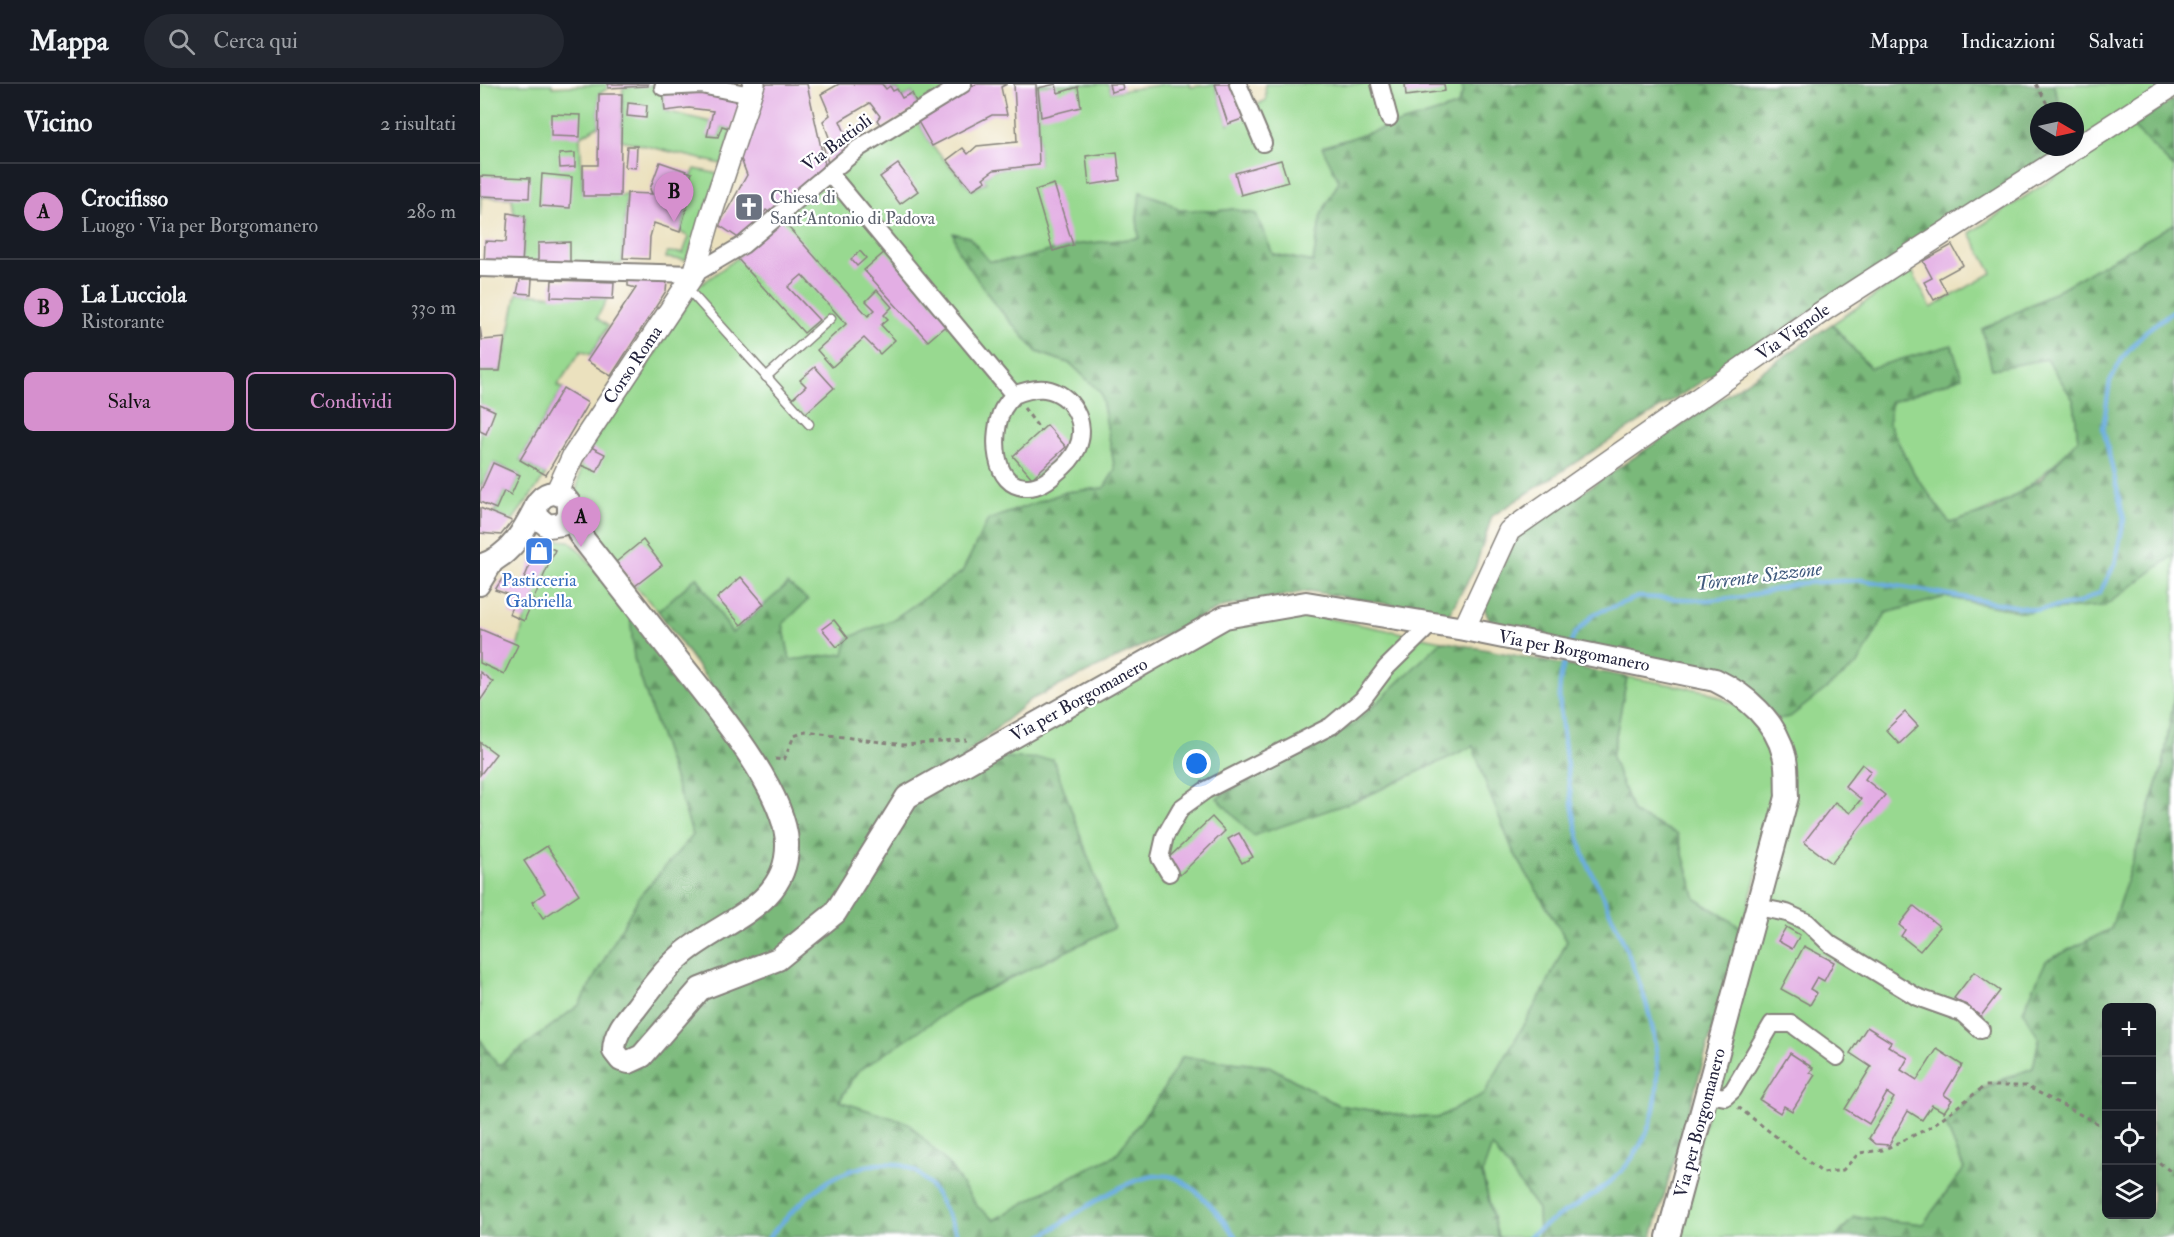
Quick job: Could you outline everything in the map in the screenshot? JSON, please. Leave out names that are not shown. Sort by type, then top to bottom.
[{"type":"main road","points":[[488,564],[544,519],[566,521],[564,501],[542,497],[544,519]]},
{"type":"main road","name":"Via per Borgomanero","points":[[564,501],[580,535],[736,734],[764,778],[782,822],[787,841],[786,864],[778,885],[764,900],[685,952],[666,970],[627,1019],[617,1033],[614,1051],[621,1060],[629,1062],[642,1056],[700,989],[778,959],[835,913],[908,797],[1225,617],[1306,603],[1464,629],[1715,680],[1731,687],[1774,726],[1785,756],[1787,797],[1756,907],[1717,1095],[1668,1237]]},
{"type":"main road","points":[[544,519],[580,535]]},
{"type":"street","name":"Via Battioli","points":[[690,280],[743,245],[859,148],[963,84]]},
{"type":"street","points":[[1238,84],[1263,143]]},
{"type":"street","points":[[1380,84],[1389,118]]},
{"type":"street","points":[[663,87],[701,85],[753,90]]},
{"type":"street","name":"Via Vignole","points":[[1464,629],[1509,531],[1826,309],[2174,85]]},
{"type":"street","name":"Corso Roma","points":[[564,501],[573,456],[690,280],[753,90]]},
{"type":"street","points":[[829,173],[1014,395]]},
{"type":"street","points":[[480,268],[690,280]]},
{"type":"street","points":[[1046,389],[1063,396],[1076,410],[1081,429],[1077,448],[1064,466],[1049,480],[1028,487],[1012,483],[1000,469],[996,451],[996,430],[1003,410],[1014,395],[1027,390],[1046,389]]},
{"type":"street","points":[[480,587],[488,564]]},
{"type":"street","points":[[1169,873],[1161,858],[1162,847],[1165,836],[1181,808],[1206,790],[1331,726],[1362,700],[1386,668],[1431,624]]},
{"type":"street","points":[[1756,907],[1787,913],[1807,922],[1830,944],[1917,997],[1962,1013],[1981,1030]]},
{"type":"street","points":[[1717,1095],[1733,1090],[1772,1024],[1792,1023],[1837,1057]]},
{"type":"lane","points":[[690,280],[766,377],[809,424]]},
{"type":"lane","points":[[766,377],[831,318]]},
{"type":"path","points":[[2036,84],[2046,102]]},
{"type":"path","points":[[1014,395],[1041,430]]},
{"type":"path","points":[[784,760],[794,736],[806,732],[904,745],[968,740]]},
{"type":"path","points":[[1717,1095],[1823,1173],[1843,1170],[1858,1153],[1883,1150],[1929,1128],[1985,1086],[2026,1086],[2102,1126]]},
{"type":"path","points":[[2156,1161],[2174,1174]]},
{"type":"green space","points":[[480,84],[552,84],[552,87],[608,84],[608,88],[599,94],[599,125],[580,137],[583,195],[620,196],[627,193],[622,264],[522,265],[525,216],[514,214],[512,198],[481,197],[480,217]]},
{"type":"green space","points":[[882,84],[957,84],[918,107],[912,93],[902,98],[897,89],[893,91],[890,86],[886,89]]},
{"type":"green space","points":[[1036,84],[1109,84],[1111,92],[1166,84],[1189,84],[1191,87],[1215,84],[1228,124],[1266,100],[1265,84],[1462,84],[1463,92],[1457,106],[1323,147],[1339,181],[1321,215],[1313,262],[1273,254],[1233,209],[1178,210],[1166,201],[1141,192],[1137,218],[1139,238],[1073,245],[1016,260],[989,261],[969,237],[994,303],[1037,352],[1071,364],[1101,393],[1115,470],[1104,488],[1066,492],[988,520],[962,572],[892,620],[848,638],[845,654],[790,660],[783,624],[732,633],[697,577],[658,611],[635,586],[586,520],[576,494],[581,465],[589,446],[631,390],[699,286],[737,258],[838,169],[916,118],[932,146],[972,190],[986,182],[983,178],[994,170],[1039,164]]},
{"type":"green space","points":[[1462,84],[2053,84],[2059,102],[2030,102],[2030,156],[2060,156],[1818,307],[1492,516],[1475,568],[1449,614],[1309,591],[1222,607],[1030,700],[964,756],[1053,759],[1114,928],[967,999],[857,1072],[839,1101],[908,1123],[949,1165],[977,1206],[994,1220],[1080,1172],[1115,1156],[1160,1095],[1182,1057],[1269,1066],[1338,1105],[1407,1116],[1437,1118],[1484,1094],[1545,988],[1567,941],[1513,851],[1473,746],[1358,800],[1253,836],[1217,798],[1285,759],[1354,725],[1442,641],[1627,677],[1612,757],[1633,813],[1677,834],[1696,899],[1742,928],[1652,1237],[1539,1237],[1538,1209],[1492,1146],[1482,1174],[1498,1237],[480,1237],[480,1039],[498,1066],[579,1005],[639,897],[693,835],[634,658],[630,612],[758,750],[658,611],[697,577],[732,633],[788,584],[808,600],[783,624],[790,660],[844,654],[848,638],[892,620],[962,572],[988,520],[1066,492],[1104,488],[1115,470],[1101,393],[1071,364],[1037,352],[994,303],[958,251],[953,233],[969,237],[989,261],[1016,260],[1073,245],[1139,238],[1137,218],[1140,192],[1166,201],[1179,210],[1233,209],[1256,214],[1273,254],[1313,262],[1321,215],[1339,181],[1322,147],[1457,106],[1463,92]]},
{"type":"green space","points":[[2053,84],[2170,84],[2084,141],[2084,102],[2059,102]]},
{"type":"green space","points":[[653,85],[663,90],[665,111],[711,122],[708,136],[718,137],[722,126],[732,129],[722,164],[621,140],[623,87]]},
{"type":"green space","points":[[2174,99],[2174,168],[2132,126]]},
{"type":"green space","points":[[2132,126],[2174,168],[2174,224],[2039,301],[1983,329],[1992,369],[2047,359],[2074,401],[2078,440],[2048,470],[2020,492],[1990,509],[1950,524],[1915,475],[1889,424],[1891,402],[1962,377],[1870,368],[1832,324],[1912,271],[1931,308],[1992,273],[1970,233]]},
{"type":"green space","points":[[695,169],[719,174],[686,260],[666,258],[667,252],[683,253],[689,237],[680,232],[690,196],[684,193]]},
{"type":"green space","points":[[2174,224],[2174,555],[2105,606],[2024,612],[1945,597],[1886,613],[1858,664],[1790,717],[1778,719],[1735,682],[1496,636],[1484,607],[1516,537],[1832,324],[1870,368],[1952,345],[1962,377],[1891,402],[1889,424],[1915,475],[1950,523],[1992,510],[2041,479],[2078,440],[2074,401],[2047,359],[1992,369],[1982,329],[2039,301]]},
{"type":"green space","points":[[517,293],[607,299],[597,318],[608,326],[591,355],[581,351],[557,386],[563,388],[520,460],[546,475],[512,521],[494,514],[504,491],[511,494],[520,475],[494,463],[480,488],[480,371],[501,371]]},
{"type":"green space","points":[[557,540],[569,541],[580,551],[630,612],[634,658],[693,835],[639,897],[579,1005],[498,1066],[480,1039],[480,663],[518,645],[524,621]]},
{"type":"green space","points":[[2174,555],[2174,697],[2163,766],[2111,929],[2046,961],[2039,1039],[2033,1068],[1985,1086],[1946,1125],[1964,1169],[1923,1224],[1854,1217],[1836,1237],[1673,1237],[1787,831],[1778,719],[1858,664],[1886,613],[1945,597],[2024,612]]},
{"type":"green space","points":[[1306,614],[1442,641],[1354,725],[1285,759],[1218,798],[1358,800],[1473,746],[1513,851],[1567,941],[1545,988],[1484,1094],[1437,1118],[1407,1116],[1338,1105],[1269,1066],[1183,1057],[1160,1095],[1115,1156],[1080,1172],[994,1220],[839,1102],[857,1072],[962,1002],[1114,928],[993,758],[1223,623]]},
{"type":"green space","points":[[1627,677],[1706,691],[1753,713],[1763,728],[1780,771],[1777,799],[1742,928],[1696,899],[1677,834],[1633,813],[1612,757]]},
{"type":"green space","points":[[2174,697],[2174,1237],[1836,1237],[1854,1217],[1923,1224],[1964,1169],[1946,1125],[1975,1095],[2033,1068],[2039,1039],[2023,1011],[2046,961],[2111,929],[2163,766]]},
{"type":"green space","points":[[1492,1145],[1538,1209],[1539,1237],[1498,1237],[1482,1173]]},
{"type":"building","points":[[608,84],[648,84],[648,86],[608,88]]},
{"type":"building","points":[[759,84],[807,84],[826,170],[773,215],[766,210],[743,241],[719,225],[747,175],[741,159],[745,132]]},
{"type":"building","points":[[839,84],[882,84],[886,89],[890,86],[893,91],[897,89],[902,98],[912,93],[918,107],[882,128],[877,120],[880,116],[870,103],[840,121],[852,149],[829,167],[823,145],[830,140],[823,121],[830,115],[821,94]]},
{"type":"building","points":[[976,84],[1007,84],[1001,87],[1007,115],[992,115],[932,146],[916,118]]},
{"type":"building","points":[[1014,84],[1036,84],[1039,165],[994,170],[983,178],[986,181],[972,190],[947,160],[963,148],[968,154],[977,146],[1017,142]]},
{"type":"building","points":[[1056,84],[1058,93],[1078,87],[1081,107],[1041,117],[1038,88]]},
{"type":"building","points":[[1109,84],[1122,84],[1123,89],[1111,92]]},
{"type":"building","points":[[1215,84],[1232,84],[1245,118],[1228,124]]},
{"type":"building","points":[[1405,84],[1444,84],[1445,91],[1406,96]]},
{"type":"building","points":[[663,90],[744,95],[732,129],[722,126],[718,137],[707,136],[713,111],[689,108],[665,111]]},
{"type":"building","points":[[599,94],[622,94],[620,196],[583,196],[583,165],[598,165]]},
{"type":"building","points":[[628,103],[647,105],[646,118],[627,116]]},
{"type":"building","points":[[551,114],[581,115],[580,137],[551,136]]},
{"type":"building","points":[[627,146],[637,146],[636,168],[625,167]]},
{"type":"building","points":[[1117,152],[1120,180],[1089,185],[1086,156]]},
{"type":"building","points":[[575,153],[575,167],[560,168],[559,154]]},
{"type":"building","points":[[1281,160],[1288,182],[1241,195],[1235,173]]},
{"type":"building","points":[[660,162],[692,173],[684,193],[690,196],[680,232],[654,223],[650,237],[649,259],[623,258],[627,193],[652,194],[650,189]]},
{"type":"building","points":[[898,164],[918,191],[900,204],[880,177]]},
{"type":"building","points":[[542,174],[572,177],[570,208],[540,206]]},
{"type":"building","points":[[480,176],[530,178],[529,198],[480,196]]},
{"type":"building","points":[[1054,184],[1073,245],[1053,251],[1035,190]]},
{"type":"building","points":[[508,213],[525,216],[522,265],[484,266],[485,241],[506,242]]},
{"type":"building","points":[[781,219],[868,316],[875,310],[866,301],[877,290],[892,307],[884,315],[888,319],[881,325],[895,340],[880,354],[864,338],[832,367],[817,350],[846,324],[802,275],[788,287],[819,320],[804,333],[737,258]]},
{"type":"building","points":[[570,242],[570,265],[538,265],[538,243]]},
{"type":"building","points":[[1952,245],[1963,265],[1939,278],[1947,293],[1934,300],[1924,282],[1932,278],[1923,261]]},
{"type":"building","points":[[860,251],[866,258],[857,266],[851,259]]},
{"type":"building","points":[[886,251],[950,322],[928,341],[864,270]]},
{"type":"building","points":[[628,278],[667,281],[666,291],[611,376],[587,361],[636,288],[628,286]]},
{"type":"building","points":[[520,279],[532,279],[531,294],[517,293]]},
{"type":"building","points":[[552,280],[614,282],[613,299],[551,297]]},
{"type":"building","points":[[480,327],[482,340],[505,338],[500,371],[480,371]]},
{"type":"building","points":[[815,367],[834,388],[805,414],[792,399],[806,386],[800,380]]},
{"type":"building","points":[[563,388],[588,403],[546,475],[520,460]]},
{"type":"building","points":[[480,404],[495,411],[486,434],[480,431]]},
{"type":"building","points":[[1047,425],[1066,447],[1032,478],[1013,456]]},
{"type":"building","points":[[589,446],[605,454],[597,472],[581,465]]},
{"type":"building","points":[[493,463],[520,475],[511,495],[504,491],[496,509],[480,502],[480,492]]},
{"type":"building","points":[[480,508],[512,521],[501,535],[480,533]]},
{"type":"building","points":[[643,540],[662,565],[635,586],[616,562]]},
{"type":"building","points":[[539,543],[555,550],[524,621],[509,614],[516,597],[495,590],[502,579],[521,586]]},
{"type":"building","points":[[741,577],[764,604],[741,625],[717,598]]},
{"type":"building","points":[[834,620],[848,638],[837,647],[822,629]]},
{"type":"building","points":[[480,629],[518,645],[504,674],[480,663]]},
{"type":"building","points":[[480,672],[493,682],[480,701]]},
{"type":"building","points":[[1905,712],[1918,726],[1899,744],[1886,730]]},
{"type":"building","points":[[480,742],[496,754],[480,775]]},
{"type":"building","points":[[1862,764],[1871,771],[1865,779],[1885,795],[1832,863],[1804,842],[1835,802],[1850,813],[1861,799],[1845,786]]},
{"type":"building","points":[[1212,817],[1225,831],[1180,875],[1166,860]]},
{"type":"building","points":[[1239,833],[1253,857],[1242,863],[1228,839]]},
{"type":"building","points":[[547,846],[579,894],[543,918],[532,902],[545,893],[524,861]]},
{"type":"building","points":[[1914,906],[1940,927],[1920,951],[1901,936],[1905,930],[1899,925]]},
{"type":"building","points":[[1786,927],[1800,935],[1792,949],[1778,941]]},
{"type":"building","points":[[1804,946],[1834,962],[1824,981],[1817,977],[1810,989],[1817,993],[1810,1005],[1781,989]]},
{"type":"building","points":[[1974,972],[2000,991],[1981,1016],[1954,998]]},
{"type":"building","points":[[1867,1027],[1891,1042],[1888,1046],[1908,1058],[1901,1070],[1917,1080],[1937,1049],[1962,1065],[1944,1095],[1952,1100],[1944,1112],[1932,1105],[1922,1120],[1908,1111],[1889,1145],[1876,1144],[1869,1138],[1894,1098],[1887,1093],[1869,1124],[1845,1109],[1871,1067],[1850,1053]]},
{"type":"building","points":[[1790,1053],[1813,1068],[1810,1072],[1815,1075],[1792,1111],[1784,1106],[1780,1113],[1760,1100]]},
{"type":"waterway","name":"Torrente Sizzone","points":[[1571,643],[1574,635],[1594,614],[1638,597],[1707,600],[1743,597],[1801,583],[1862,580],[2037,610],[2079,603],[2100,592],[2115,564],[2124,519],[2103,428],[2110,381],[2123,357],[2146,331],[2174,310]]},
{"type":"waterway","name":"Torrente Sizzone","points":[[1529,1237],[1595,1193],[1619,1173],[1630,1161],[1647,1131],[1656,1099],[1658,1065],[1645,998],[1620,933],[1584,856],[1576,822],[1559,699],[1560,679],[1566,657]]},
{"type":"waterway","name":"Torrente Sizzone","points":[[769,1237],[804,1200],[827,1182],[852,1170],[879,1164],[905,1166],[923,1178],[941,1202],[959,1237]]},
{"type":"waterway","name":"Torrente Sizzone","points":[[1041,1237],[1123,1186],[1158,1176],[1173,1177],[1191,1187],[1216,1212],[1236,1237]]},
{"type":"place","name":"Chiesa di Sant'Antonio di Padova","points":[[749,207]]},
{"type":"place","name":"La Lucciola","points":[[674,222]]},
{"type":"place","name":"Crocifisso","points":[[581,547]]},
{"type":"place","name":"Pasticceria Gabriella","points":[[539,551]]}]
